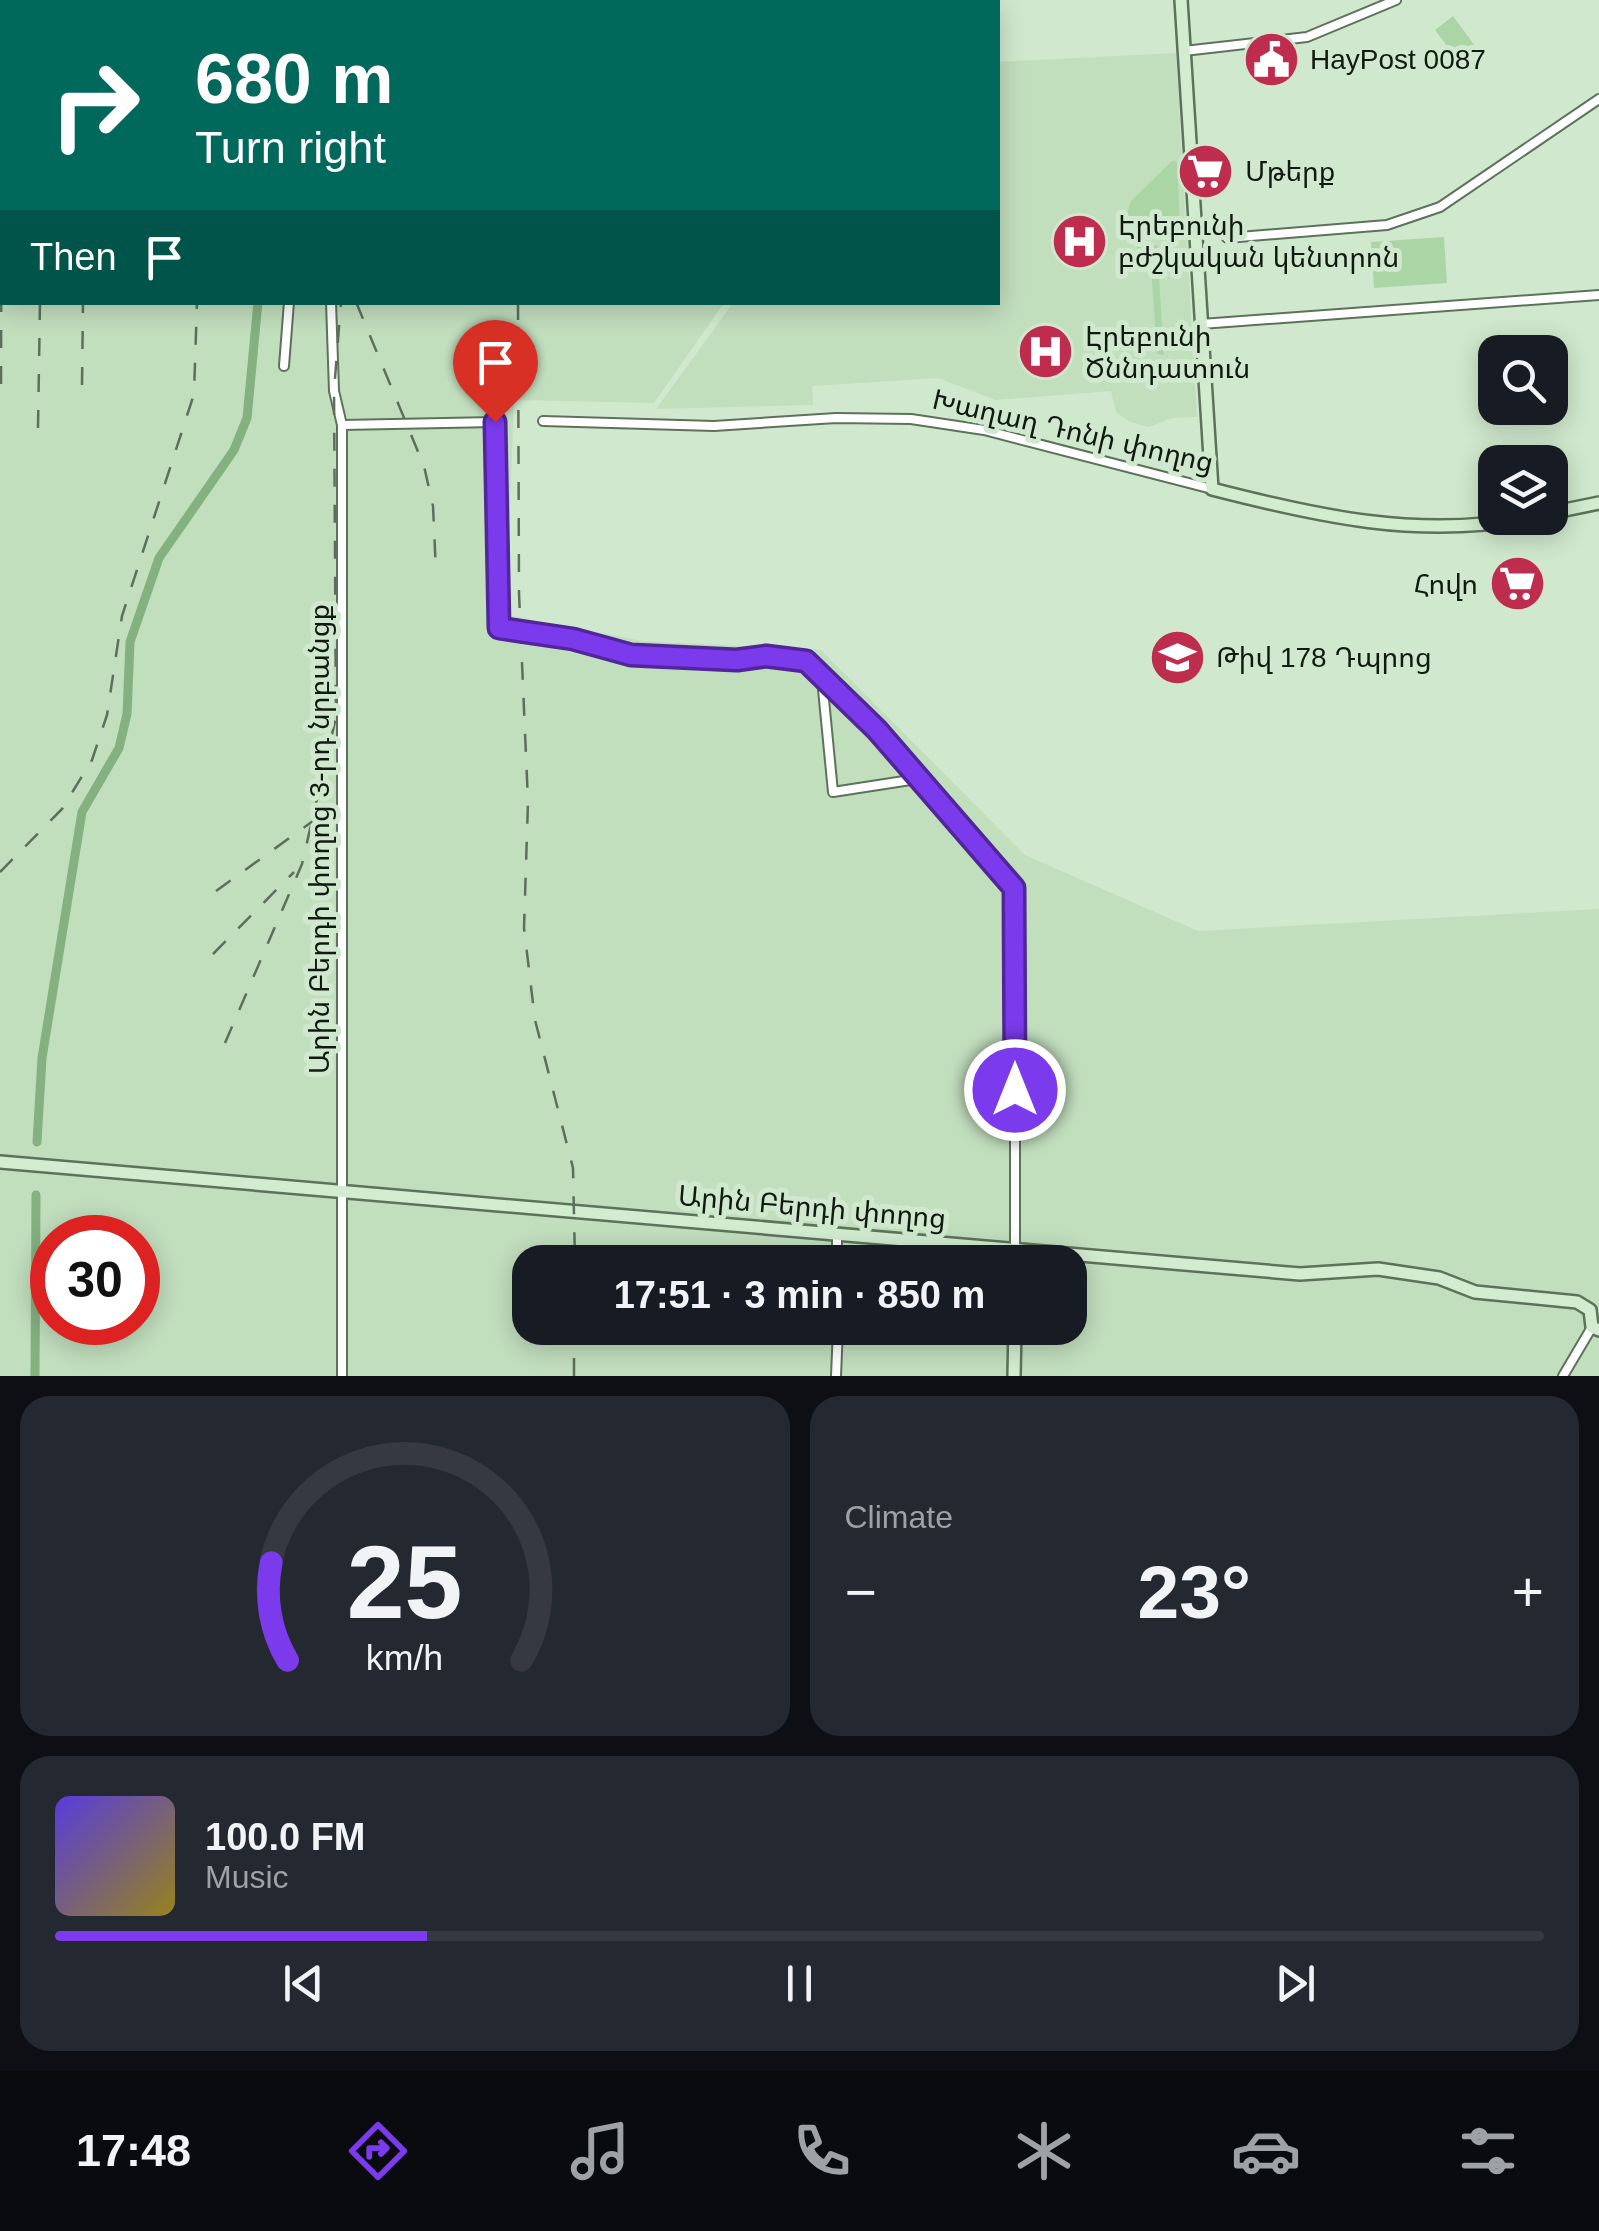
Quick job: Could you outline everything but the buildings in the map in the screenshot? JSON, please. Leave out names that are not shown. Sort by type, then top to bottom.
[{"type":"street","points":[[1181,0],[1212,489]]},
{"type":"street","points":[[1184,51],[1306,37],[1396,0]]},
{"type":"street","points":[[1227,238],[1387,225],[1440,208],[1599,99]]},
{"type":"street","points":[[1202,324],[1599,295]]},
{"type":"street","points":[[284,366],[289,305]]},
{"type":"street","name":"Արին Բերդի փողոց 3-րդ նրբանցք","points":[[331,305],[332,372],[342,425],[342,1376]]},
{"type":"street","name":"Խաղաղ Դոնի փողոց","points":[[543,421],[714,426],[836,418],[911,419],[984,430],[1310,514],[1382,525],[1444,528],[1478,524]]},
{"type":"street","points":[[342,425],[495,422],[499,628],[573,639],[631,655],[806,661],[877,730],[1014,888],[1015,1245]]},
{"type":"street","points":[[1568,509],[1599,503]]},
{"type":"street","points":[[822,679],[832,792],[917,779]]},
{"type":"street","name":"Արին Բերդի փողոց","points":[[0,1162],[974,1245]]},
{"type":"street","points":[[836,1235],[837,1245]]},
{"type":"street","name":"Արին Բերդի փողոց","points":[[1087,1255],[1300,1274],[1378,1269],[1406,1272],[1474,1292],[1577,1302],[1590,1310],[1595,1328]]},
{"type":"street","points":[[1563,1376],[1595,1328]]},
{"type":"street","points":[[836,1376],[837,1345]]},
{"type":"street","points":[[1014,1345],[1014,1376]]},
{"type":"shaded area","points":[[1453,16],[1481,54],[1463,67],[1435,30]]},
{"type":"shaded area","points":[[1176,53],[1197,417],[1172,418],[1149,427],[1130,422],[1116,412],[1111,391],[996,400],[938,378],[812,386],[813,405],[656,409],[732,305],[1000,305],[1000,62]]},
{"type":"shaded area","points":[[1172,161],[1177,162],[1180,226],[1135,229],[1126,217],[1131,201]]},
{"type":"shaded area","points":[[1444,237],[1447,283],[1374,288],[1371,242]]},
{"type":"shaded area","points":[[1157,245],[1164,355],[1157,354],[1152,279],[1137,247]]},
{"type":"shaded area","points":[[0,305],[723,305],[654,403],[514,400],[506,615],[643,641],[821,650],[1025,855],[1198,931],[1599,909],[1599,1376],[0,1376]]},
{"type":"waterway","points":[[37,1142],[42,1058],[82,812],[119,748],[127,714],[130,642],[159,558],[234,450],[247,418],[258,305]]},
{"type":"waterway","points":[[35,1376],[36,1195]]},
{"type":"railway","points":[[1,305],[1,384]]},
{"type":"railway","points":[[38,428],[40,305]]},
{"type":"railway","points":[[82,385],[83,305]]},
{"type":"railway","points":[[0,872],[62,809],[92,760],[107,715],[122,616],[194,394],[197,305]]},
{"type":"railway","points":[[225,1043],[302,864],[336,717],[334,391],[341,305]]},
{"type":"railway","points":[[357,305],[424,466],[433,506],[436,572]]},
{"type":"railway","points":[[518,305],[519,593],[528,802],[524,928],[535,1020],[573,1168],[575,1245]]},
{"type":"railway","points":[[216,891],[313,821]]},
{"type":"railway","points":[[213,954],[294,872]]},
{"type":"railway","points":[[574,1345],[574,1376]]},
{"type":"place","name":"HayPost 0087","points":[[1271,59]]},
{"type":"place","name":"Մթերք","points":[[1206,171]]},
{"type":"place","name":"Էրեբունի բժշկական կենտրոն","points":[[1079,241]]},
{"type":"place","name":"Էրեբունի Ծննդատուն","points":[[1046,352]]},
{"type":"place","name":"Հովո","points":[[1517,584]]},
{"type":"place","name":"Թիվ 178 Դպրոց","points":[[1177,657]]},
{"type":"route","points":[[495,422],[499,628],[573,639],[631,655],[737,660],[766,656],[806,661],[877,730],[963,826],[979,851],[1001,871],[1014,888],[1016,904],[1015,1090]]}]
